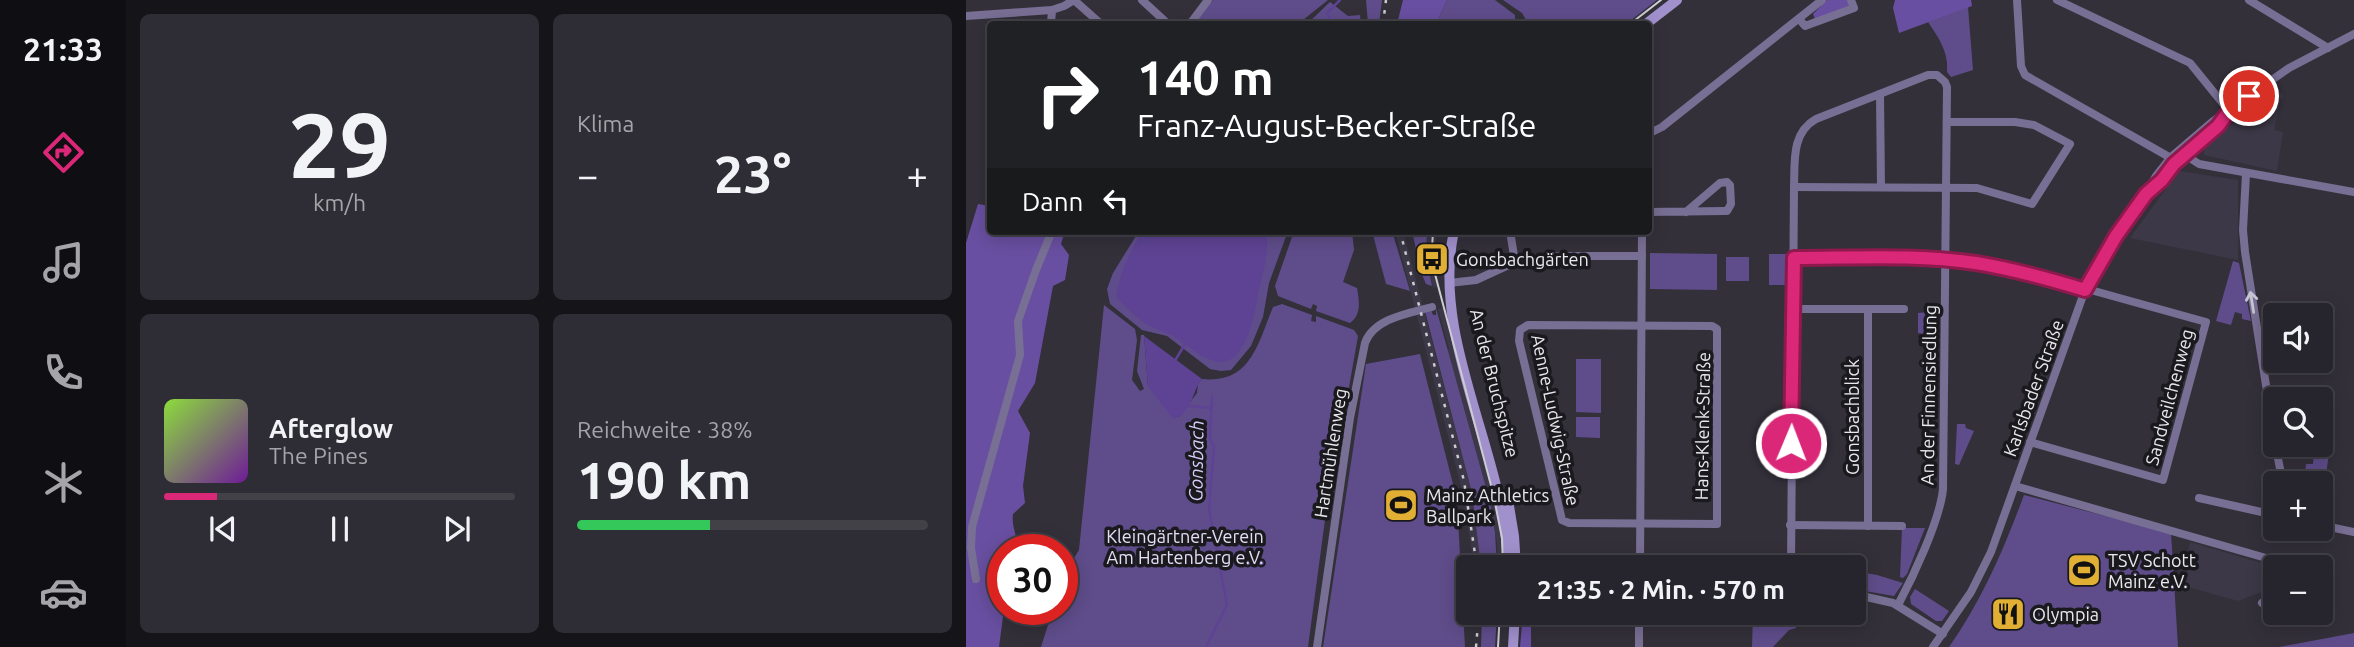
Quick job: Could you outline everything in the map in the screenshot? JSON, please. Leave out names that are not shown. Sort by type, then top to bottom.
[{"type":"main road","points":[[1650,21],[1677,0]]},
{"type":"main road","name":"An der Bruchspitze","points":[[1453,235],[1448,264],[1450,303],[1502,507],[1508,555]]},
{"type":"main road","name":"An der Bruchspitze","points":[[1450,287],[1457,302],[1467,355],[1507,497],[1515,555]]},
{"type":"main road","points":[[1506,647],[1507,625]]},
{"type":"main road","points":[[1513,647],[1514,625]]},
{"type":"street","points":[[966,16],[1052,10],[1074,0],[1098,21]]},
{"type":"street","points":[[1142,0],[1165,21]]},
{"type":"street","points":[[1192,21],[1208,0]]},
{"type":"street","points":[[1652,132],[1800,20],[1822,0]]},
{"type":"street","points":[[1800,20],[1805,26],[1827,19],[1854,8],[1851,0]]},
{"type":"street","points":[[2017,0],[2021,66],[2025,75],[2178,157],[2246,174],[2354,192]]},
{"type":"street","points":[[2057,0],[2190,63],[2229,111]]},
{"type":"street","points":[[2249,0],[2328,48]]},
{"type":"street","points":[[1051,21],[1052,10]]},
{"type":"street","name":"Karlsbader Straße","points":[[1933,647],[1971,592],[1983,569],[2085,290],[2116,236],[2156,176],[2229,111],[2289,68],[2354,34]]},
{"type":"street","name":"An der Finnensiedlung","points":[[1880,94],[1928,75],[1937,75],[1947,88],[1942,498],[1914,572],[1898,605]]},
{"type":"street","points":[[1791,555],[1795,150],[1797,139],[1807,124],[1880,94],[1881,187]]},
{"type":"street","points":[[1794,187],[1977,188],[2032,204],[2070,144],[2034,125],[2015,121],[1947,122]]},
{"type":"street","points":[[2246,174],[2243,230],[2245,252],[2266,387]]},
{"type":"street","points":[[1652,212],[1686,212],[1730,210],[1730,185],[1727,182],[1720,183],[1686,212]]},
{"type":"street","points":[[976,579],[971,548],[972,527],[1020,355],[1018,321],[1050,235]]},
{"type":"street","points":[[1511,235],[1515,262]]},
{"type":"street","points":[[1640,555],[1642,235]]},
{"type":"street","points":[[1450,287],[1476,280],[1515,262],[1550,256],[1642,256]]},
{"type":"street","points":[[1794,258],[1945,260],[2006,268],[2085,290]]},
{"type":"street","name":"Sandveilchenweg","points":[[2031,442],[2163,480],[2206,322],[2085,290]]},
{"type":"street","name":"Hartmühlenweg","points":[[1317,647],[1350,418],[1368,334],[1381,324],[1432,307]]},
{"type":"street","points":[[1793,309],[1904,309]]},
{"type":"street","name":"Gonsbachblick","points":[[1868,309],[1868,526]]},
{"type":"street","name":"Aenne-Ludwig-Straße","points":[[1640,523],[1569,523],[1562,520],[1518,333],[1522,327],[1528,325],[1641,326]]},
{"type":"street","name":"Hans-Klenk-Straße","points":[[1640,523],[1717,524],[1718,333],[1712,326],[1641,326]]},
{"type":"street","points":[[2015,486],[2263,557]]},
{"type":"street","points":[[2199,498],[2263,512]]},
{"type":"street","points":[[1790,525],[1902,526]]},
{"type":"street","points":[[2333,528],[2354,532]]},
{"type":"street","points":[[1866,596],[1898,605],[1943,634]]},
{"type":"street","points":[[1639,625],[1639,647]]},
{"type":"shaded area","points":[[1403,0],[1447,0],[1437,21],[1398,21]]},
{"type":"shaded area","points":[[1827,0],[1848,0],[1849,6],[1815,19],[1813,14]]},
{"type":"shaded area","points":[[1895,0],[1971,0],[1972,6],[1899,33],[1893,8]]},
{"type":"shaded area","points":[[2279,91],[2284,96],[2280,101],[2274,130],[2283,132],[2277,171],[2204,155],[2204,148],[2221,132]]},
{"type":"shaded area","points":[[2179,171],[2238,180],[2238,260],[2130,238]]},
{"type":"shaded area","points":[[978,204],[987,206],[987,235],[1064,235],[1061,244],[1069,255],[1065,280],[1053,286],[1035,383],[1018,411],[1030,433],[1023,486],[1025,503],[1013,514],[1016,534],[987,534],[987,625],[1002,625],[999,647],[966,647],[966,243]]},
{"type":"shaded area","points":[[1142,235],[1266,235],[1266,255],[1251,328],[1233,358],[1224,362],[1203,357],[1173,336],[1144,322],[1116,297],[1126,262]]},
{"type":"shaded area","points":[[1396,235],[1404,235],[1472,493],[1480,555],[1472,555],[1463,494]]},
{"type":"shaded area","points":[[1427,235],[1436,235],[1434,251],[1439,286],[1433,288],[1426,257]]},
{"type":"shaded area","points":[[1448,306],[1499,505],[1505,555],[1497,555],[1490,502],[1438,309]]},
{"type":"shaded area","points":[[1144,336],[1202,379],[1185,412],[1173,419],[1148,386]]},
{"type":"shaded area","points":[[2190,542],[2263,563],[2263,591],[2238,601],[2181,585]]},
{"type":"shaded area","points":[[1522,625],[1531,625],[1531,647],[1520,647]]},
{"type":"green space","points":[[1213,0],[1328,0],[1302,21],[1196,21]]},
{"type":"green space","points":[[1366,0],[1382,0],[1379,21],[1368,21]]},
{"type":"green space","points":[[1447,0],[1495,0],[1515,15],[1515,21],[1437,21]]},
{"type":"green space","points":[[1503,0],[1657,0],[1630,21],[1526,21],[1522,13]]},
{"type":"green space","points":[[1330,2],[1348,16],[1360,15],[1361,21],[1310,21]]},
{"type":"green space","points":[[1968,7],[1973,70],[1951,77],[1947,72],[1942,46],[1928,22]]},
{"type":"green space","points":[[1137,235],[1287,235],[1269,283],[1263,317],[1251,346],[1231,370],[1210,369],[1167,336],[1142,330],[1110,304],[1107,289],[1113,273]]},
{"type":"green space","points":[[1293,235],[1352,235],[1354,250],[1343,282],[1357,288],[1359,307],[1350,323],[1316,311],[1317,306],[1313,304],[1311,309],[1278,296],[1275,286]]},
{"type":"green space","points":[[1373,235],[1393,235],[1410,291],[1386,284]]},
{"type":"green space","points":[[1413,235],[1427,235],[1426,257],[1432,286],[1426,284]]},
{"type":"green space","points":[[1650,253],[1717,254],[1717,290],[1650,289]]},
{"type":"green space","points":[[1769,254],[1789,254],[1788,285],[1769,285]]},
{"type":"green space","points":[[1726,257],[1749,257],[1749,281],[1726,281]]},
{"type":"green space","points":[[2233,261],[2239,263],[2251,321],[2242,319],[2242,314],[2235,312],[2231,325],[2216,321]]},
{"type":"green space","name":"Kleingärtner-Verein Am Hartenberg e.V.","points":[[1282,304],[1312,315],[1311,321],[1316,322],[1316,316],[1354,330],[1358,336],[1345,410],[1339,415],[1308,647],[1041,647],[1048,625],[1078,625],[1078,552],[1104,305],[1135,329],[1137,340],[1132,380],[1140,391],[1144,389],[1137,371],[1141,335],[1144,335],[1148,386],[1179,417],[1197,393],[1202,379],[1219,379],[1242,368],[1257,347],[1273,307]]},
{"type":"green space","points":[[1436,308],[1490,502],[1496,555],[1480,555],[1472,493],[1425,311],[1431,310],[1433,315],[1436,315]]},
{"type":"green space","points":[[1939,311],[1938,336],[1918,333],[1918,313]]},
{"type":"green space","name":"Mainz Athletics Ballpark","points":[[1420,354],[1457,500],[1460,555],[1456,555],[1456,625],[1464,625],[1465,647],[1323,647],[1366,364]]},
{"type":"green space","points":[[1576,359],[1601,359],[1601,413],[1576,412]]},
{"type":"green space","points":[[1576,417],[1600,417],[1600,438],[1576,437]]},
{"type":"green space","points":[[1784,417],[1784,443],[1764,440],[1765,420]]},
{"type":"green space","points":[[1957,424],[1965,424],[1966,428],[1974,431],[1959,465],[1955,464]]},
{"type":"green space","points":[[2313,457],[2328,457],[2327,471],[2305,471],[2306,464],[2313,464]]},
{"type":"green space","name":"TSV Schott Mainz e.V.","points":[[2024,495],[2171,533],[2178,647],[1949,647],[1991,574]]},
{"type":"green space","points":[[1902,528],[1925,528],[1903,578],[1900,577]]},
{"type":"green space","points":[[1866,573],[1903,583],[1894,596],[1866,591]]},
{"type":"green space","points":[[1915,589],[1949,611],[1942,621],[1936,621],[1911,604],[1910,597]]},
{"type":"green space","points":[[1482,625],[1496,625],[1495,647],[1481,647]]},
{"type":"green space","points":[[1753,625],[1796,625],[1773,647],[1752,647]]},
{"type":"green space","points":[[2354,633],[2354,647],[2279,647]]},
{"type":"waterway","name":"Gonsbach","points":[[1331,21],[1327,13],[1340,0]]},
{"type":"waterway","points":[[1176,359],[1185,344]]},
{"type":"waterway","name":"Gonsbach","points":[[1206,647],[1227,605],[1209,509],[1214,446],[1210,440],[1212,396]]},
{"type":"waterway","points":[[1188,406],[1211,408]]},
{"type":"tram line","points":[[1634,21],[1661,0]]},
{"type":"tram line","points":[[1433,235],[1435,274],[1493,493],[1503,555]]},
{"type":"tram line","points":[[1498,647],[1499,625]]},
{"type":"railway","points":[[1383,21],[1386,0]]},
{"type":"railway","points":[[1401,235],[1464,481],[1475,555]]},
{"type":"railway","points":[[1476,647],[1478,625]]},
{"type":"place","name":"Gonsbachgärten","points":[[1432,259]]},
{"type":"place","name":"Mainz Athletics Ballpark","points":[[1401,505]]},
{"type":"place","name":"TSV Schott Mainz e.V.","points":[[2084,570]]},
{"type":"place","name":"Olympia","points":[[2008,614]]},
{"type":"route","points":[[1791,443],[1794,258],[1945,260],[1975,263],[2033,274],[2085,290],[2116,236],[2146,194],[2162,180],[2174,164],[2218,126],[2229,111],[2249,96]]}]
